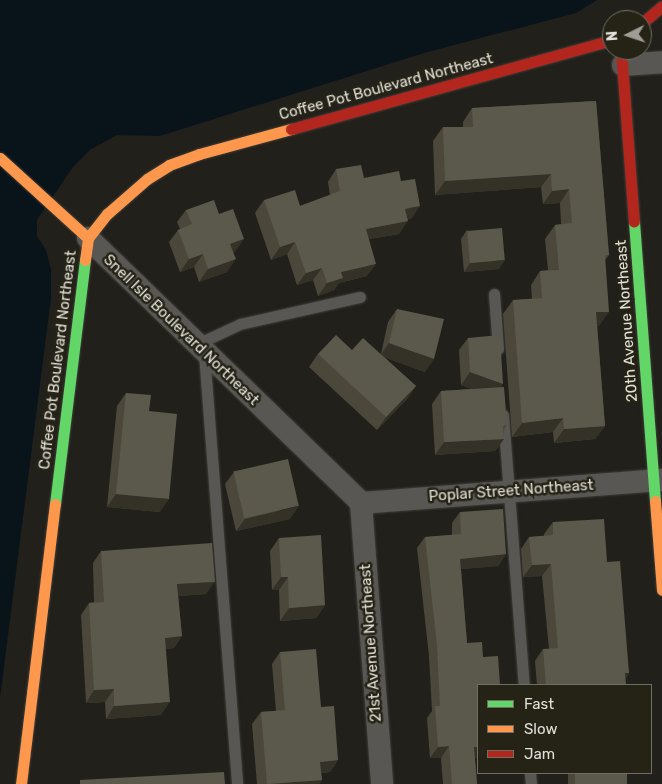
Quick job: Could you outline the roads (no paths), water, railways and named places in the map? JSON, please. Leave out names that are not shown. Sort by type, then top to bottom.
[{"type":"street","points":[[652,14],[662,6]]},
{"type":"street","name":"Coffee Pot Boulevard Northeast","points":[[20,784],[88,238],[124,196],[176,162],[602,43]]},
{"type":"street","name":"20th Avenue Northeast","points":[[622,60],[658,480],[662,590]]},
{"type":"street","points":[[642,60],[662,62]]},
{"type":"street","name":"Snell Isle Boulevard Northeast","points":[[0,158],[88,238],[200,349],[361,503]]},
{"type":"street","name":"Poplar Street Northeast","points":[[361,503],[658,480]]},
{"type":"street","name":"21st Avenue Northeast","points":[[361,503],[382,784]]},
{"type":"lane","points":[[494,294],[499,363]]},
{"type":"lane","points":[[237,784],[200,349],[240,324],[360,297]]},
{"type":"lane","points":[[502,402],[524,684]]}]
